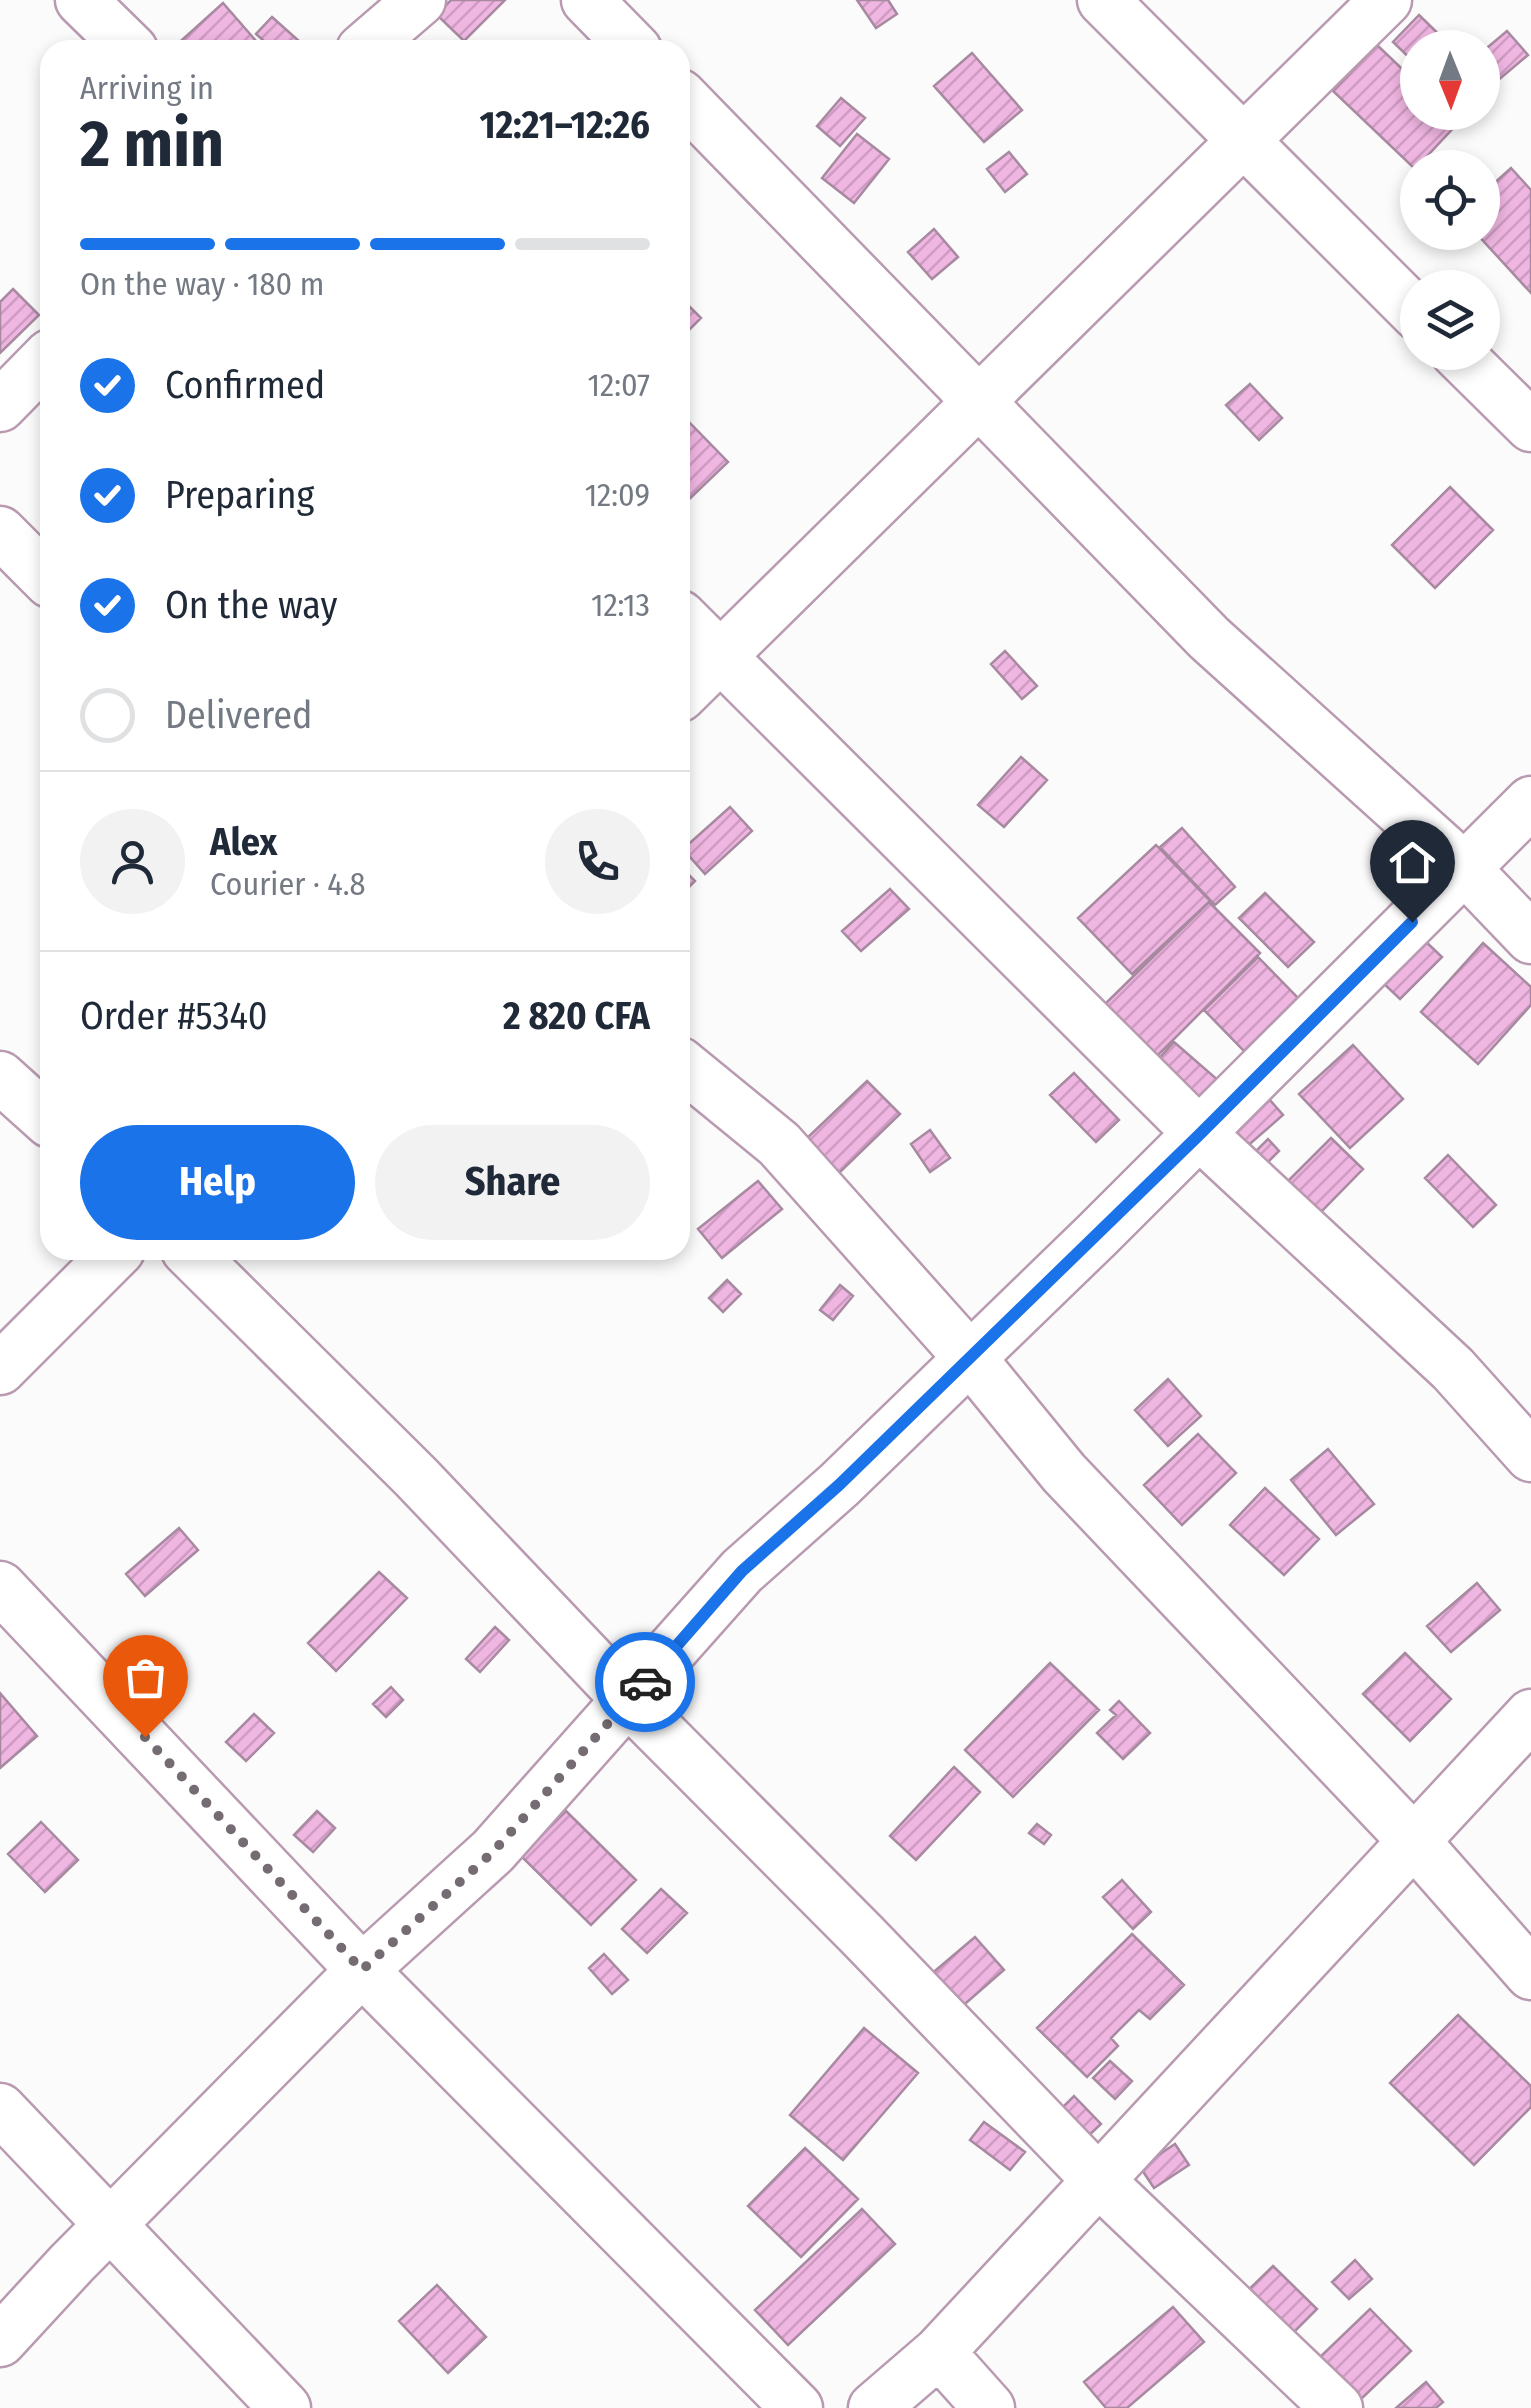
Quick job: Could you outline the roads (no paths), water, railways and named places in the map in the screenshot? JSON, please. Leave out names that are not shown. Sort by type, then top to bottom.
[{"type":"street","points":[[81,0],[122,40]]},
{"type":"street","points":[[374,40],[420,0]]},
{"type":"street","points":[[588,0],[626,40]]},
{"type":"street","points":[[1103,0],[1400,297]]},
{"type":"street","points":[[690,686],[1386,0]]},
{"type":"street","points":[[690,105],[1210,638],[1465,869],[1531,938]]},
{"type":"street","points":[[0,406],[40,365]]},
{"type":"street","points":[[1474,370],[1531,426]]},
{"type":"street","points":[[0,532],[40,572]]},
{"type":"street","points":[[690,626],[1200,1134],[1453,1369],[1531,1456]]},
{"type":"street","points":[[0,2341],[362,1970],[493,1852],[742,1571],[839,1485],[1200,1134],[1531,802]]},
{"type":"street","points":[[690,1070],[779,1144],[970,1358],[1064,1473],[1412,1840],[1531,1974]]},
{"type":"street","points":[[0,1077],[40,1113]]},
{"type":"street","points":[[0,1369],[109,1260]]},
{"type":"street","points":[[197,1260],[416,1478],[1098,2180],[1337,2408]]},
{"type":"street","points":[[0,1587],[362,1970],[798,2408]]},
{"type":"street","points":[[874,2408],[940,2352],[1531,1715]]},
{"type":"street","points":[[0,2109],[284,2408]]},
{"type":"street","points":[[940,2352],[990,2408]]}]
